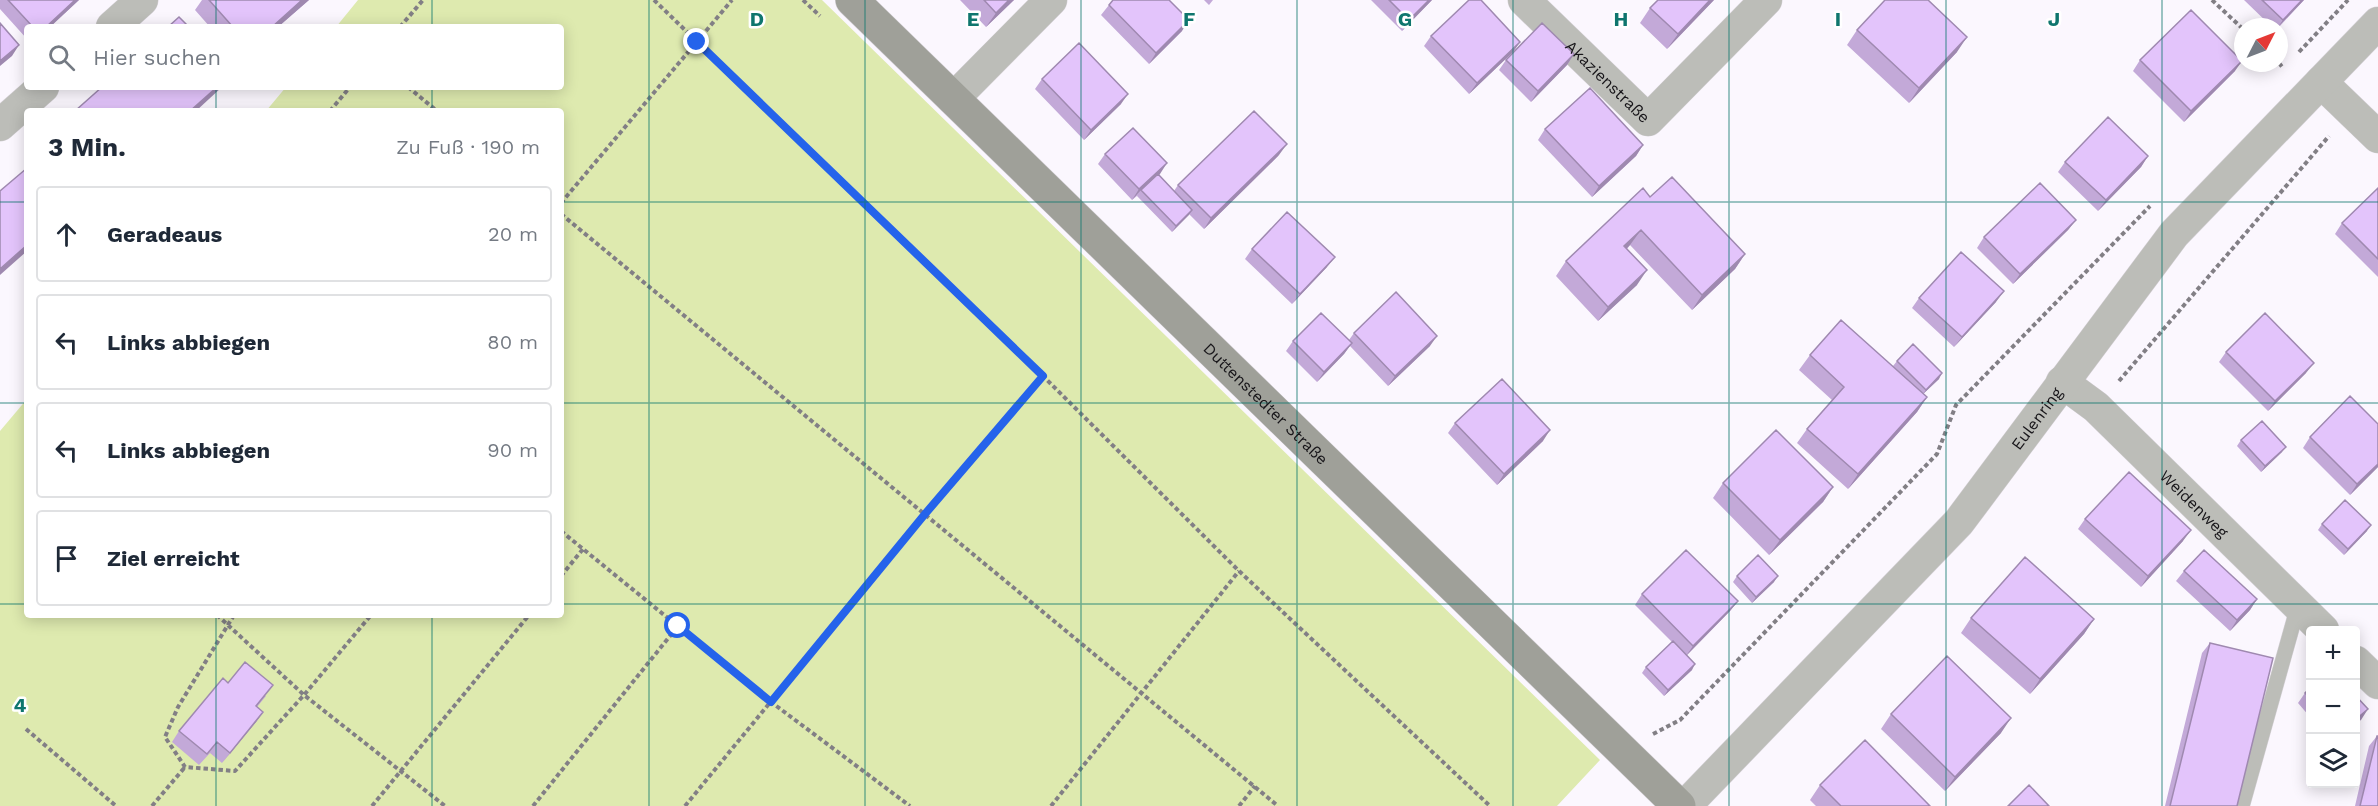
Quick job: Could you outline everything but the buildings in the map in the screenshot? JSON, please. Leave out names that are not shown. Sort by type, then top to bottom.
[{"type":"street","points":[[114,24],[142,0]]},
{"type":"street","name":"Duttenstedter Straße","points":[[852,0],[1679,806]]},
{"type":"street","points":[[953,99],[1051,0]]},
{"type":"street","name":"Akazienstraße","points":[[1524,0],[1648,120],[1766,0]]},
{"type":"street","name":"Eulenring","points":[[1685,806],[1959,522],[2174,234],[2378,24]]},
{"type":"street","points":[[2321,82],[2378,137]]},
{"type":"street","points":[[0,125],[40,90]]},
{"type":"street","name":"Weidenweg","points":[[2062,382],[2096,407],[2319,626]]},
{"type":"street","points":[[2360,667],[2378,683]]},
{"type":"lane","points":[[2242,806],[2298,606]]},
{"type":"path","points":[[403,24],[423,0]]},
{"type":"path","points":[[654,0],[1043,376],[1239,571],[1490,806]]},
{"type":"path","points":[[564,199],[732,0]]},
{"type":"path","points":[[2212,0],[2234,21]]},
{"type":"path","points":[[2292,59],[2348,0]]},
{"type":"path","points":[[2275,76],[2279,72]]},
{"type":"path","points":[[332,108],[348,90]]},
{"type":"path","points":[[412,90],[433,108]]},
{"type":"path","points":[[1648,736],[1680,720],[1937,454],[1956,405],[2153,203]]},
{"type":"path","points":[[564,216],[1278,806]]},
{"type":"path","points":[[686,806],[925,514],[1043,376]]},
{"type":"path","points":[[564,533],[771,702],[910,806]]},
{"type":"path","points":[[564,572],[583,549]]},
{"type":"path","points":[[1051,806],[1239,571]]},
{"type":"path","points":[[220,618],[304,695],[445,806]]},
{"type":"path","points":[[185,767],[165,737],[178,707],[232,618]]},
{"type":"path","points":[[185,767],[235,771],[304,695],[368,618]]},
{"type":"path","points":[[372,806],[527,618]]},
{"type":"path","points":[[533,806],[678,626]]},
{"type":"path","points":[[26,729],[116,806]]},
{"type":"path","points":[[152,806],[185,767]]},
{"type":"path","points":[[1239,806],[1255,786]]},
{"type":"green space","points":[[358,0],[822,0],[1600,760],[1557,806],[0,806],[0,431],[24,403],[24,618],[564,618],[564,108],[268,108],[284,90],[564,90],[564,24],[338,24]]},
{"type":"route","points":[[678,626],[771,702],[925,514],[1043,376],[697,42]]}]
